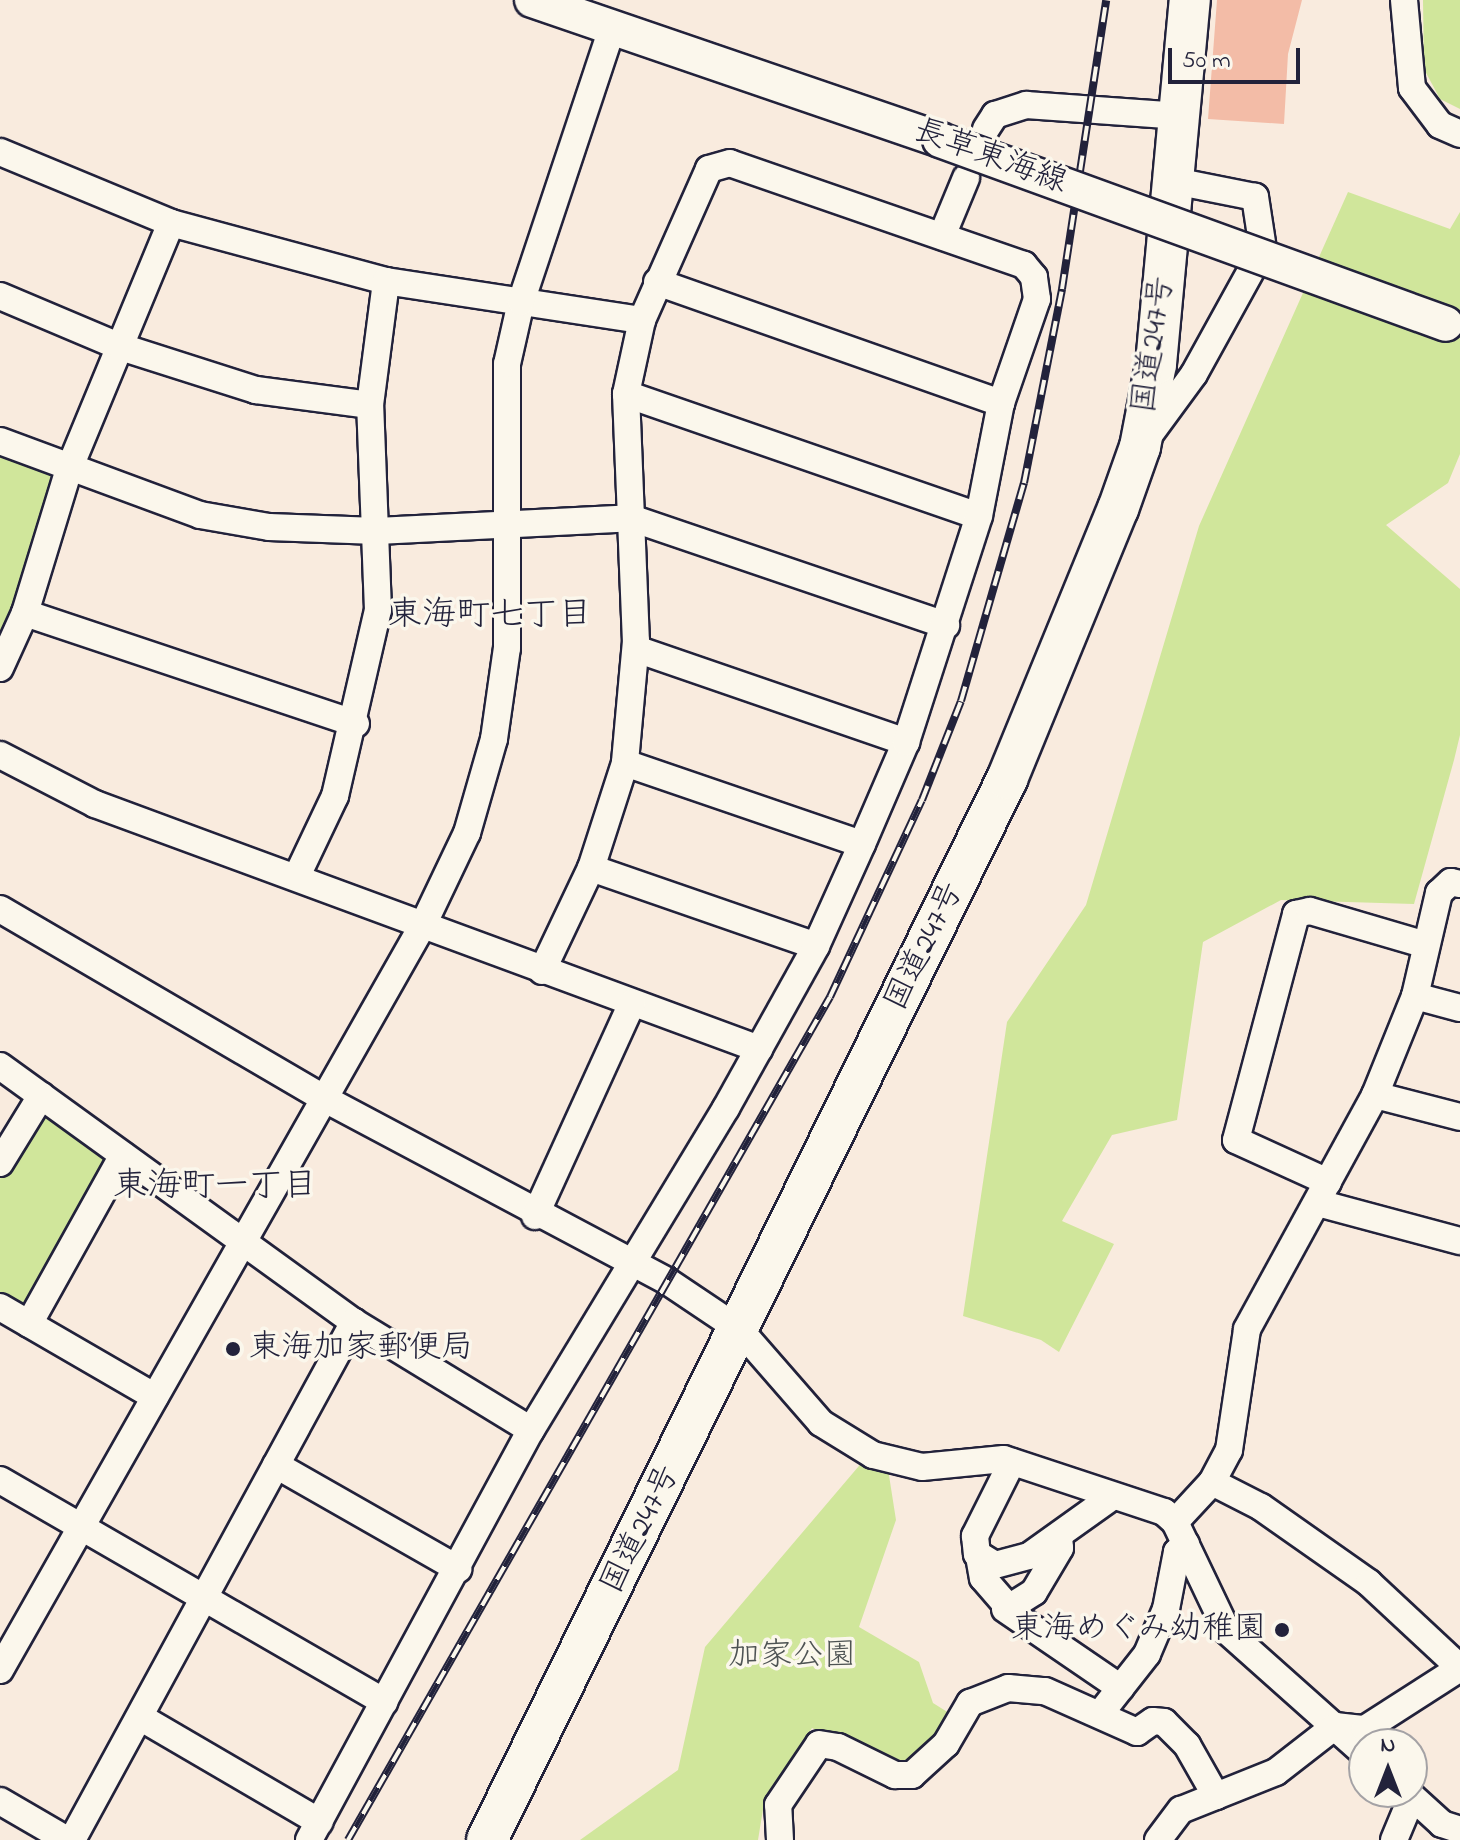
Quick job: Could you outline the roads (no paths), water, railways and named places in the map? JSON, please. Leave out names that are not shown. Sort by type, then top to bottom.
[{"type":"highway","name":"国道247号","points":[[487,1840],[740,1330],[1007,779],[1140,447],[1156,364],[1190,0]]},
{"type":"main road","name":"長草東海線","points":[[532,0],[940,140],[1455,327]]},
{"type":"street","points":[[1404,0],[1412,88],[1440,125],[1460,134]]},
{"type":"street","points":[[0,1670],[7,1640],[79,1527],[243,1243],[424,923],[467,833],[494,739],[507,648],[507,364],[521,302],[612,28]]},
{"type":"street","points":[[986,129],[995,115],[1026,105],[1181,116]]},
{"type":"street","points":[[0,152],[171,223],[386,281],[642,320]]},
{"type":"street","points":[[140,1717],[314,1831],[531,1430],[759,1049],[816,946],[906,742],[946,625],[979,516],[1001,403],[1037,299],[1034,277],[1024,265],[718,162],[709,169],[642,320],[626,394],[636,649],[625,763],[591,868],[542,971]]},
{"type":"street","points":[[942,236],[966,178]]},
{"type":"street","points":[[1140,447],[1194,374],[1263,249],[1255,197],[1175,181]]},
{"type":"street","points":[[0,668],[25,613],[69,469],[171,223]]},
{"type":"street","points":[[297,876],[335,796],[356,724],[378,610],[370,405],[386,281]]},
{"type":"street","points":[[657,282],[1001,403]]},
{"type":"street","points":[[0,296],[121,347],[256,390],[370,405]]},
{"type":"street","points":[[626,394],[979,516]]},
{"type":"street","points":[[0,441],[200,515],[269,527],[377,531],[631,518],[946,625]]},
{"type":"street","points":[[25,613],[356,724]]},
{"type":"street","points":[[636,649],[906,742]]},
{"type":"street","points":[[0,755],[95,804],[759,1049]]},
{"type":"street","points":[[625,763],[862,844]]},
{"type":"street","points":[[591,868],[816,946]]},
{"type":"street","points":[[1100,1714],[1157,1635],[1180,1533],[1229,1450],[1247,1329],[1375,1095],[1415,996],[1439,893],[1451,882],[1460,884]]},
{"type":"street","points":[[0,909],[325,1099],[535,1216],[631,1266],[667,1281],[740,1330],[821,1423],[873,1455],[922,1467],[1012,1462],[1164,1512],[1180,1533],[1227,1631],[1348,1738]]},
{"type":"street","points":[[1426,945],[1310,911],[1296,914],[1236,1140],[1323,1192],[1460,1241]]},
{"type":"street","points":[[1415,996],[1460,1008]]},
{"type":"street","points":[[535,1216],[632,1003]]},
{"type":"street","points":[[0,1066],[354,1322],[531,1430]]},
{"type":"street","points":[[1375,1095],[1460,1117]]},
{"type":"street","points":[[0,1163],[41,1096]]},
{"type":"street","points":[[29,1324],[123,1155]]},
{"type":"street","points":[[0,1307],[155,1397]]},
{"type":"street","points":[[0,1801],[69,1840],[140,1717],[201,1596],[354,1322]]},
{"type":"street","points":[[1012,1462],[975,1536],[983,1578],[998,1606],[1121,1688]]},
{"type":"street","points":[[276,1465],[458,1569]]},
{"type":"street","points":[[0,1480],[384,1702]]},
{"type":"street","points":[[1158,1840],[1181,1810],[1276,1772],[1335,1726],[1365,1729],[1460,1668],[1369,1583],[1261,1507],[1212,1482]]},
{"type":"street","points":[[979,1556],[995,1565],[1012,1564],[1059,1536],[1113,1496]]},
{"type":"street","points":[[998,1606],[1034,1592],[1060,1548],[1059,1536]]},
{"type":"street","points":[[780,1840],[778,1805],[819,1744],[838,1747],[895,1775],[912,1775],[946,1744],[970,1703],[989,1691],[1045,1691],[1137,1732],[1153,1721],[1171,1726],[1216,1796]]},
{"type":"street","points":[[1428,1807],[1459,1827]]},
{"type":"street","points":[[1394,1840],[1405,1808]]},
{"type":"railway","points":[[348,1840],[830,997],[922,800],[961,701],[1024,483],[1062,289],[1106,0]]},
{"type":"place","name":"東海加家郵便局","points":[[233,1349]]},
{"type":"place","name":"東海めぐみ幼稚園","points":[[1282,1630]]},
{"type":"district","name":"東海町七丁目","points":[[490,617]]},
{"type":"district","name":"東海町一丁目","points":[[215,1188]]},
{"type":"park label","name":"加家公園","points":[[792,1657]]}]
